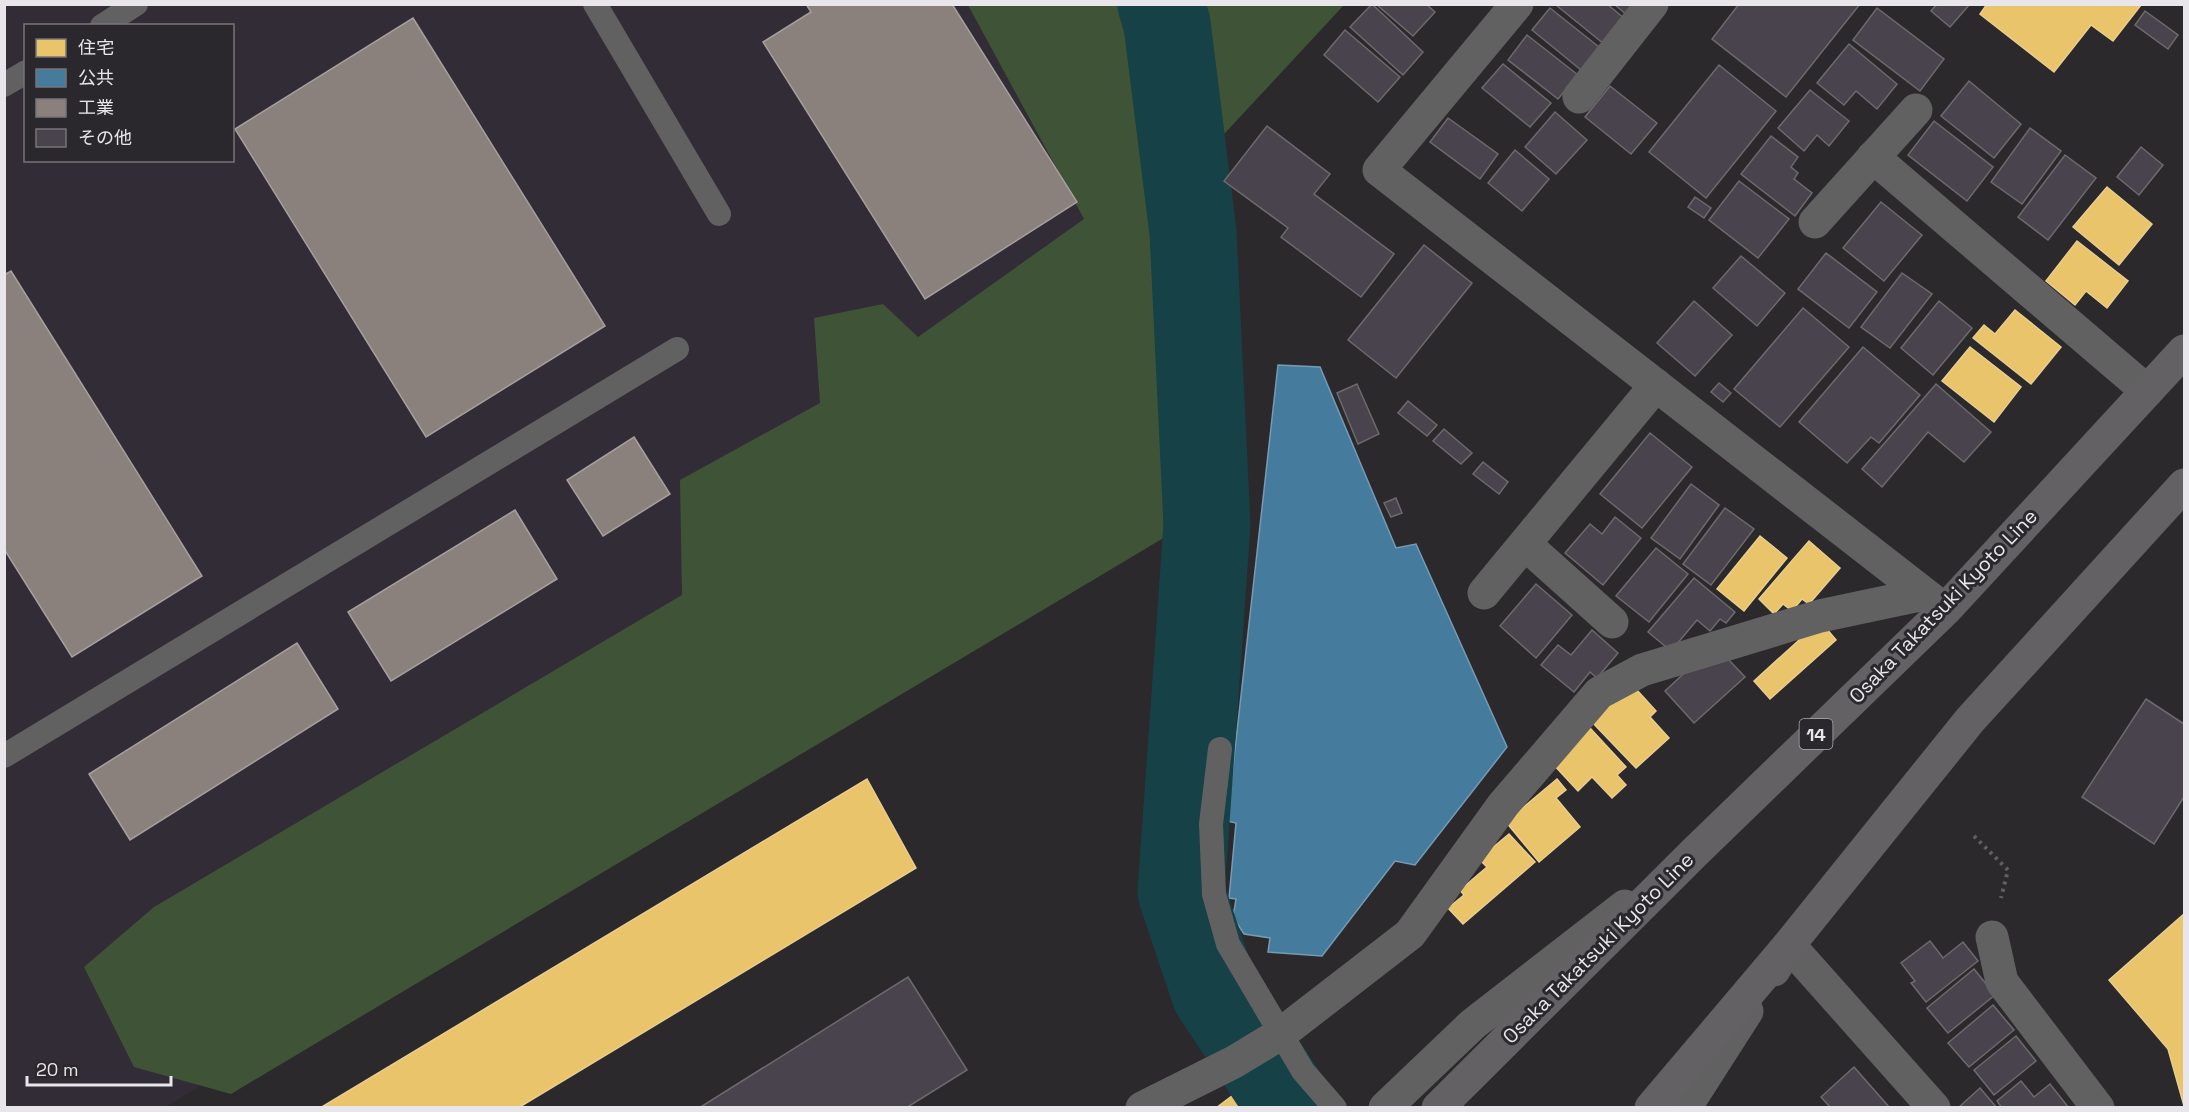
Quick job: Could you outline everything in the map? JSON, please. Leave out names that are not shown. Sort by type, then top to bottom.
[{"type":"main road","name":"Osaka Takatsuki Kyoto Line","points":[[1438,1107],[1694,853],[1934,602],[2147,391],[2184,351]]},
{"type":"main road","points":[[1651,1107],[1790,945],[1970,720],[2184,485]]},
{"type":"street","points":[[1517,4],[1379,170],[1934,602]]},
{"type":"street","points":[[1579,97],[1653,4]]},
{"type":"street","points":[[1815,222],[1916,110]]},
{"type":"street","points":[[1873,158],[2147,391]]},
{"type":"street","points":[[1484,594],[1656,385]]},
{"type":"street","points":[[1525,544],[1612,622]]},
{"type":"street","points":[[1142,1107],[1234,1062],[1274,1038],[1410,934],[1503,805],[1599,693],[1642,670],[1820,616],[1934,602]]},
{"type":"street","points":[[1385,1107],[1473,1024],[1694,853]]},
{"type":"street","points":[[1992,937],[2002,982],[2098,1107]]},
{"type":"street","points":[[1685,1107],[1790,945],[1934,1107]]},
{"type":"lane","points":[[105,24],[136,4]]},
{"type":"lane","points":[[595,4],[719,214]]},
{"type":"lane","points":[[4,85],[24,73]]},
{"type":"lane","points":[[4,756],[677,349]]},
{"type":"lane","points":[[1220,750],[1211,824],[1214,894],[1228,944],[1274,1038],[1335,1107]]},
{"type":"path","points":[[1974,836],[2008,870],[1992,937]]},
{"type":"shaded area","points":[[5,5],[1107,5],[1144,492],[166,1107],[5,1108]]},
{"type":"green space","points":[[1175,4],[1344,5],[1213,146]]},
{"type":"green space","points":[[968,5],[1136,5],[1142,25],[1172,235],[1192,521],[231,1094],[134,1067],[84,967],[154,907],[682,595],[680,480],[820,403],[814,318],[883,304],[918,337],[1084,219]]},
{"type":"building: 住宅","points":[[1987,4],[2141,5],[2113,41],[2091,25],[2054,72],[1980,14]]},
{"type":"building: 住宅","points":[[2107,187],[2152,224],[2119,265],[2073,227]]},
{"type":"building: 住宅","points":[[2077,241],[2128,281],[2107,308],[2086,291],[2075,305],[2046,281]]},
{"type":"building: 住宅","points":[[2015,310],[2061,347],[2031,384],[1973,338],[1984,325],[1995,334]]},
{"type":"building: 住宅","points":[[1970,347],[2021,387],[1994,422],[1942,381]]},
{"type":"building: 住宅","points":[[1760,536],[1787,558],[1744,611],[1717,589]]},
{"type":"building: 住宅","points":[[1809,541],[1840,568],[1809,604],[1802,599],[1792,611],[1783,604],[1774,614],[1759,599]]},
{"type":"building: 住宅","points":[[1820,621],[1836,640],[1770,699],[1754,681]]},
{"type":"building: 住宅","points":[[1636,689],[1656,711],[1650,717],[1669,738],[1636,768],[1591,721],[1621,692]]},
{"type":"building: 住宅","points":[[1590,728],[1626,767],[1617,775],[1626,785],[1612,798],[1592,777],[1578,791],[1552,763]]},
{"type":"building: 住宅","points":[[867,779],[916,868],[518,1108],[320,1108]]},
{"type":"building: 住宅","points":[[1557,779],[1566,790],[1556,798],[1580,827],[1539,862],[1506,822]]},
{"type":"building: 住宅","points":[[1509,834],[1535,862],[1463,924],[1448,908],[1464,895],[1460,890],[1487,867],[1479,859]]},
{"type":"building: 住宅","points":[[2184,914],[2184,1106],[2168,1049],[2109,980]]},
{"type":"building: 住宅","points":[[1245,1086],[1260,1108],[1216,1108]]},
{"type":"building: 公共","points":[[1278,365],[1320,367],[1396,548],[1416,544],[1507,747],[1415,865],[1395,861],[1322,956],[1268,952],[1270,938],[1244,934],[1233,917],[1236,899],[1229,898],[1236,823],[1227,821]]},
{"type":"building: 工業","points":[[806,4],[952,4],[1077,202],[925,299],[763,42],[811,12]]},
{"type":"building: 工業","points":[[413,18],[605,326],[426,437],[235,129]]},
{"type":"building: 工業","points":[[11,271],[202,576],[72,657],[4,549],[4,275]]},
{"type":"building: 工業","points":[[634,437],[670,494],[603,536],[567,480]]},
{"type":"building: 工業","points":[[515,510],[557,579],[391,681],[348,612]]},
{"type":"building: 工業","points":[[297,643],[338,709],[130,840],[89,774]]},
{"type":"building: その他","points":[[1372,4],[1423,52],[1403,75],[1350,27]]},
{"type":"building: その他","points":[[1376,4],[1426,4],[1435,12],[1413,36]]},
{"type":"building: その他","points":[[1607,4],[1625,19],[1604,44],[1556,5]]},
{"type":"building: その他","points":[[1614,4],[1636,4],[1627,15]]},
{"type":"building: その他","points":[[1739,4],[1860,4],[1786,97],[1712,39]]},
{"type":"building: その他","points":[[1937,4],[1970,4],[1950,27],[1931,11]]},
{"type":"building: その他","points":[[1550,8],[1599,47],[1581,70],[1532,30]]},
{"type":"building: その他","points":[[1877,8],[1944,59],[1920,91],[1853,40]]},
{"type":"building: その他","points":[[2145,11],[2178,35],[2168,49],[2135,25]]},
{"type":"building: その他","points":[[1345,30],[1400,77],[1378,102],[1324,55]]},
{"type":"building: その他","points":[[1527,35],[1578,75],[1558,99],[1508,60]]},
{"type":"building: その他","points":[[1849,44],[1897,84],[1877,109],[1856,91],[1844,105],[1817,83]]},
{"type":"building: その他","points":[[1503,64],[1551,103],[1530,127],[1482,88]]},
{"type":"building: その他","points":[[1719,65],[1776,111],[1706,198],[1649,152]]},
{"type":"building: その他","points":[[1969,81],[2021,124],[1994,158],[1941,116]]},
{"type":"building: その他","points":[[1610,86],[1657,123],[1631,154],[1585,117]]},
{"type":"building: その他","points":[[1810,90],[1849,121],[1829,146],[1817,135],[1804,151],[1778,128]]},
{"type":"building: その他","points":[[1555,112],[1587,140],[1556,174],[1525,147]]},
{"type":"building: その他","points":[[1448,118],[1498,154],[1480,179],[1430,142]]},
{"type":"building: その他","points":[[1934,121],[1993,167],[1967,201],[1908,155]]},
{"type":"building: その他","points":[[1267,126],[1330,174],[1314,194],[1394,254],[1361,297],[1281,237],[1288,228],[1224,181]]},
{"type":"building: その他","points":[[2030,128],[2061,151],[2022,204],[1991,182]]},
{"type":"building: その他","points":[[1771,136],[1798,157],[1791,167],[1798,173],[1794,179],[1812,193],[1795,216],[1741,174]]},
{"type":"building: その他","points":[[2141,147],[2163,165],[2139,195],[2117,177]]},
{"type":"building: その他","points":[[1515,150],[1549,179],[1522,211],[1488,183]]},
{"type":"building: その他","points":[[2065,155],[2096,178],[2048,240],[2018,217]]},
{"type":"building: その他","points":[[1739,181],[1789,219],[1758,258],[1709,220]]},
{"type":"building: その他","points":[[1695,197],[1711,208],[1704,218],[1688,207]]},
{"type":"building: その他","points":[[1881,202],[1922,235],[1884,281],[1843,248]]},
{"type":"building: その他","points":[[1424,245],[1472,283],[1396,378],[1348,340]]},
{"type":"building: その他","points":[[1826,253],[1877,292],[1849,328],[1798,289]]},
{"type":"building: その他","points":[[1741,256],[1785,293],[1757,326],[1713,288]]},
{"type":"building: その他","points":[[1902,273],[1932,294],[1890,348],[1861,327]]},
{"type":"building: その他","points":[[1694,301],[1732,335],[1695,376],[1657,343]]},
{"type":"building: その他","points":[[1939,301],[1972,328],[1933,375],[1901,348]]},
{"type":"building: その他","points":[[1803,308],[1849,347],[1780,427],[1734,389]]},
{"type":"building: その他","points":[[1863,347],[1920,395],[1879,443],[1871,437],[1847,463],[1799,422]]},
{"type":"building: その他","points":[[1719,383],[1731,393],[1723,402],[1711,392]]},
{"type":"building: その他","points":[[1357,384],[1379,434],[1358,444],[1337,393]]},
{"type":"building: その他","points":[[1936,384],[1991,432],[1964,462],[1928,432],[1882,487],[1862,469]]},
{"type":"building: その他","points":[[1408,401],[1437,425],[1427,436],[1398,413]]},
{"type":"building: その他","points":[[1444,429],[1472,453],[1461,464],[1433,441]]},
{"type":"building: その他","points":[[1650,433],[1692,467],[1642,528],[1600,494]]},
{"type":"building: その他","points":[[1483,462],[1508,482],[1499,494],[1473,474]]},
{"type":"building: その他","points":[[1691,484],[1719,505],[1680,559],[1651,538]]},
{"type":"building: その他","points":[[1396,498],[1402,513],[1391,517],[1384,503]]},
{"type":"building: その他","points":[[1725,508],[1754,529],[1711,585],[1683,564]]},
{"type":"building: その他","points":[[1615,517],[1641,538],[1603,585],[1565,553],[1590,524],[1602,534]]},
{"type":"building: その他","points":[[1656,548],[1688,574],[1649,622],[1616,596]]},
{"type":"building: その他","points":[[1694,578],[1735,612],[1726,623],[1720,619],[1710,631],[1697,620],[1671,651],[1648,632]]},
{"type":"building: その他","points":[[1536,584],[1572,615],[1536,658],[1500,626]]},
{"type":"building: その他","points":[[1592,630],[1618,653],[1597,678],[1590,672],[1574,692],[1541,665],[1558,645],[1571,655]]},
{"type":"building: その他","points":[[1727,658],[1745,677],[1694,723],[1665,691],[1693,665]]},
{"type":"building: その他","points":[[2146,699],[2184,724],[2184,797],[2154,844],[2082,797]]},
{"type":"building: その他","points":[[1930,941],[1943,958],[1963,942],[1978,961],[1926,1002],[1911,983],[1915,981],[1901,963]]},
{"type":"building: その他","points":[[1974,969],[1995,995],[1948,1033],[1927,1008]]},
{"type":"building: その他","points":[[908,977],[967,1070],[906,1108],[699,1108]]},
{"type":"building: その他","points":[[1993,1005],[2014,1030],[1969,1067],[1948,1043]]},
{"type":"building: その他","points":[[2016,1036],[2036,1061],[1994,1095],[1974,1070]]},
{"type":"building: その他","points":[[1854,1067],[1890,1108],[1831,1108],[1821,1097]]},
{"type":"building: その他","points":[[2021,1081],[2034,1097],[2050,1084],[2069,1108],[2002,1108],[1997,1101]]},
{"type":"building: その他","points":[[1980,1088],[1997,1108],[1958,1108]]},
{"type":"waterway","points":[[1161,4],[1167,24],[1193,232],[1207,525],[1181,892],[1215,993],[1289,1104]]}]
